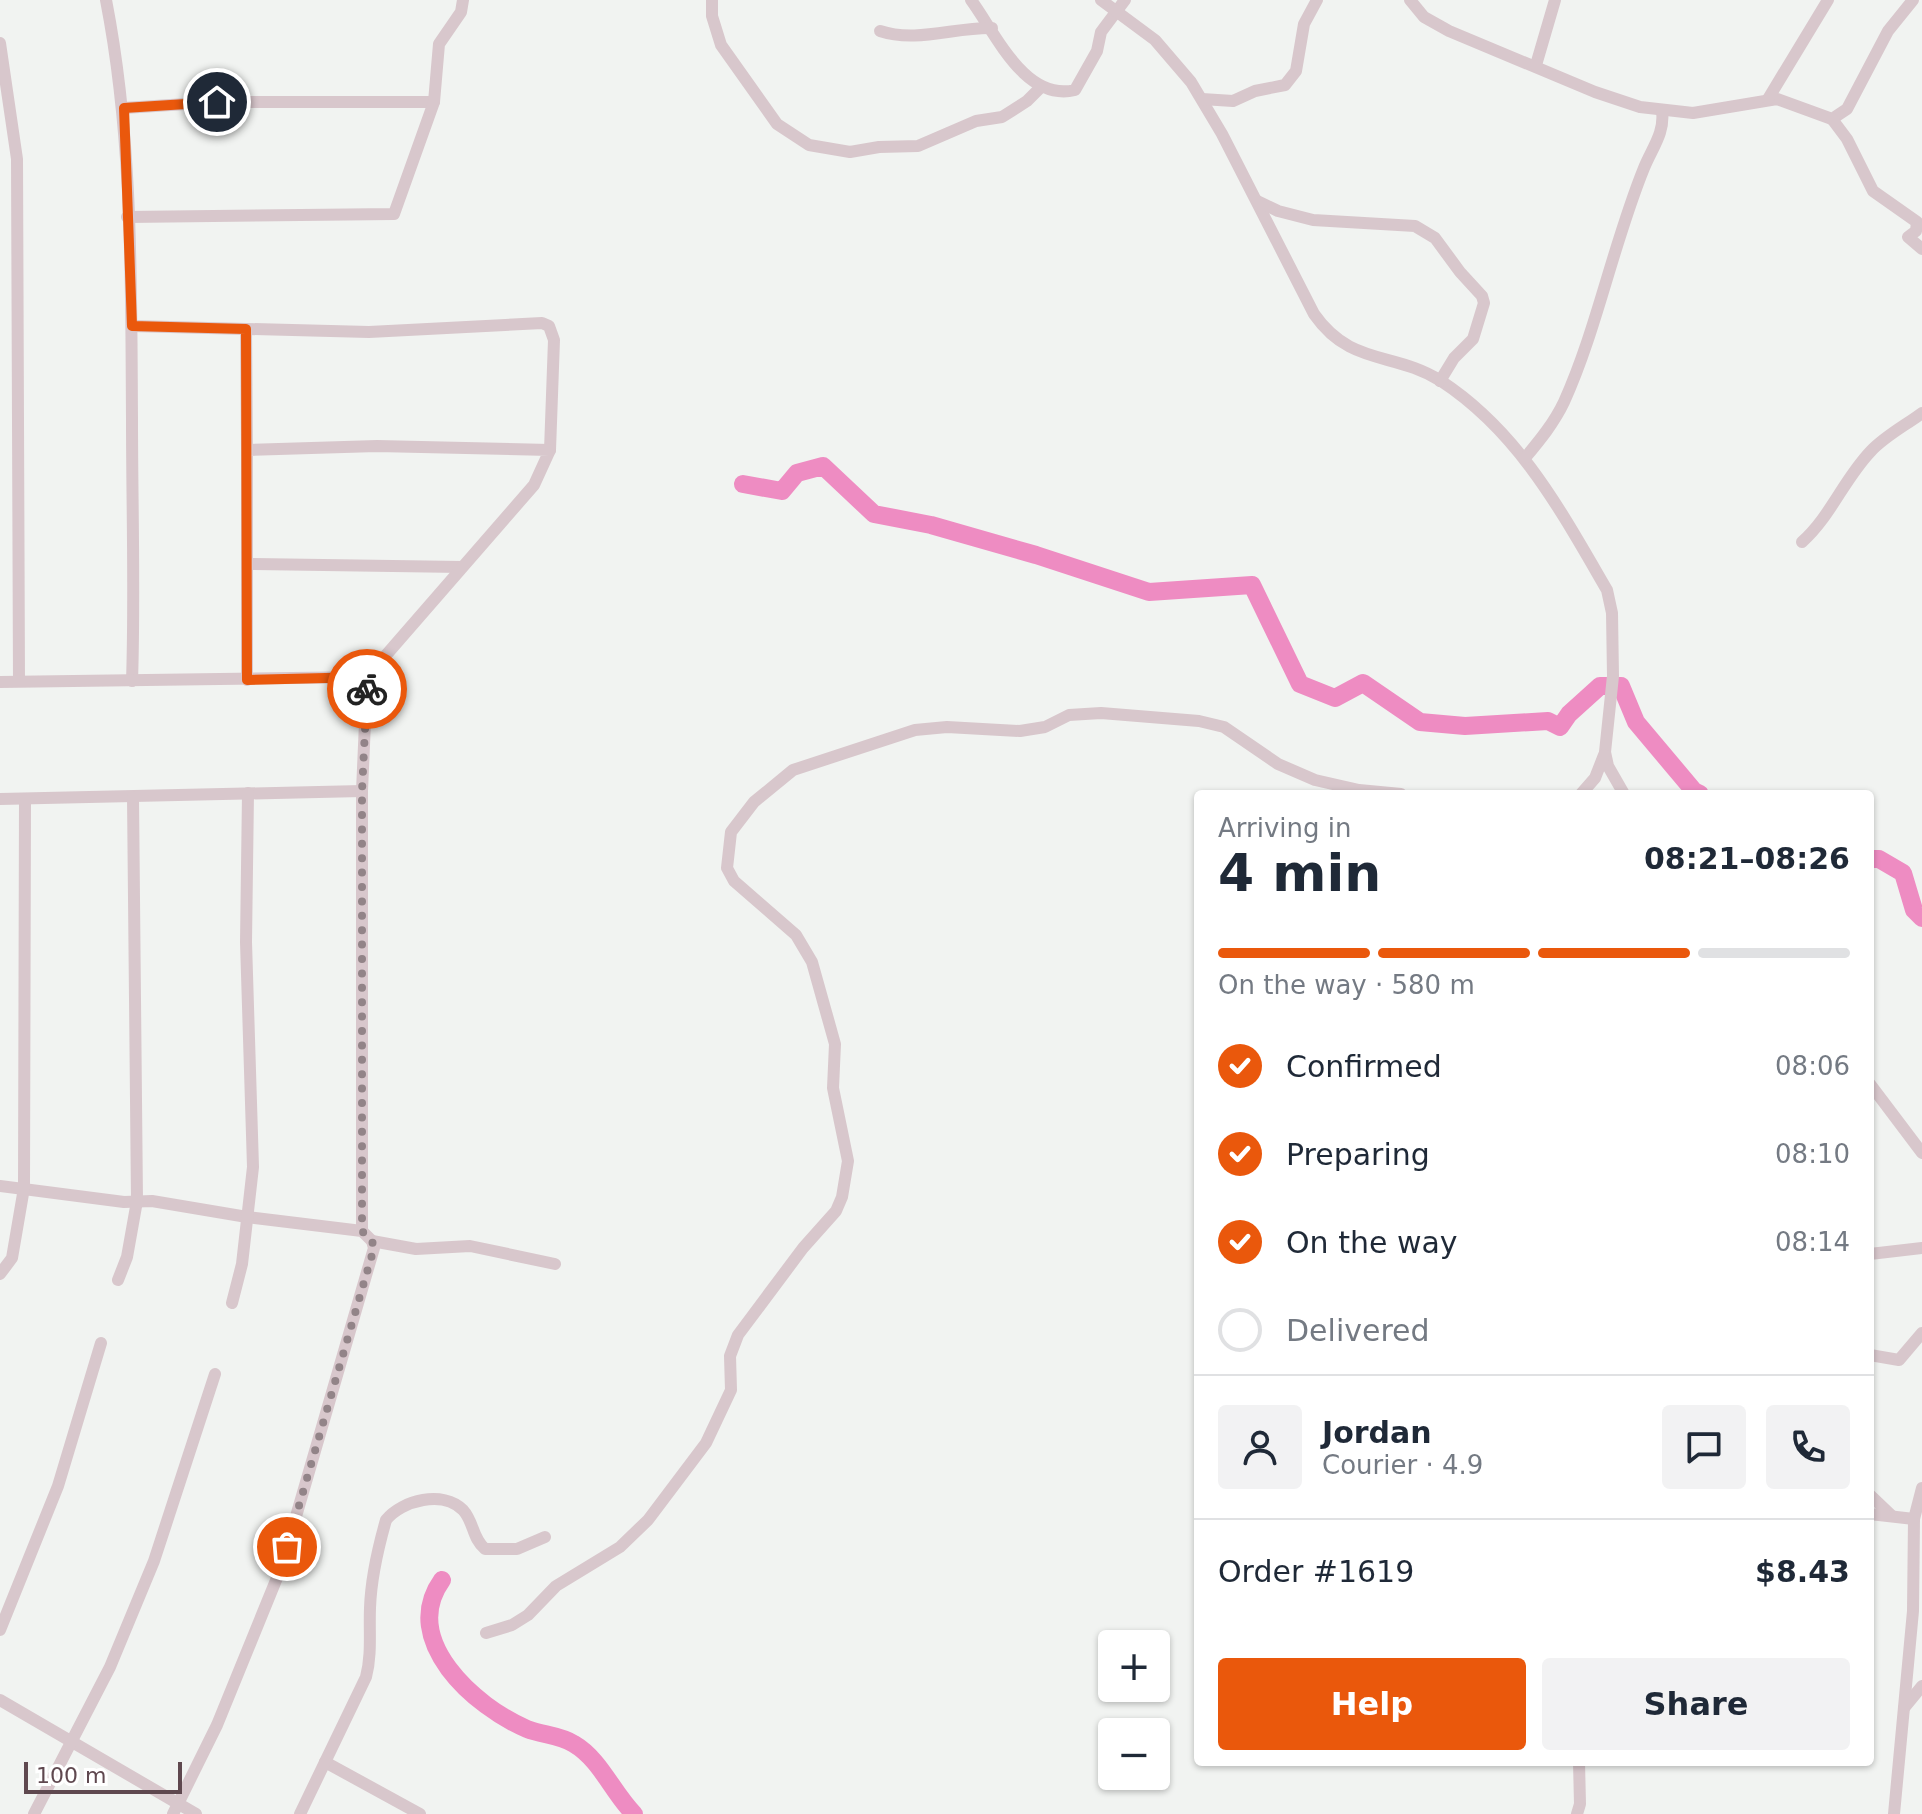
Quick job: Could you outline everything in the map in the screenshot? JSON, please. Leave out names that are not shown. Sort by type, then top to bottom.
[{"type":"street","points":[[106,0],[124,108],[132,326],[132,681]]},
{"type":"street","points":[[127,217],[394,214],[434,102],[436,52],[461,12],[463,0]]},
{"type":"street","points":[[712,0],[712,16],[721,45],[777,124],[809,145],[850,152],[888,146],[918,146],[976,121],[1002,117],[1040,88]]},
{"type":"street","points":[[971,0],[1025,73],[1040,88],[1056,92],[1075,90],[1097,51],[1101,32],[1122,5]]},
{"type":"street","points":[[1101,0],[1122,5],[1168,53],[1202,99],[1314,314],[1329,333],[1352,351],[1420,370],[1479,410],[1525,458],[1607,590],[1612,613],[1613,676],[1605,752],[1595,778],[1584,790]]},
{"type":"street","points":[[1202,99],[1225,102],[1255,91],[1285,85],[1296,71],[1304,24],[1317,0]]},
{"type":"street","points":[[1410,0],[1434,24],[1595,92],[1662,111],[1693,113],[1768,99],[1785,101],[1832,119],[1847,139],[1873,191],[1917,222],[1916,231],[1908,237],[1922,249]]},
{"type":"street","points":[[1536,65],[1555,0]]},
{"type":"street","points":[[1768,99],[1828,0]]},
{"type":"street","points":[[1832,119],[1847,109],[1888,31],[1913,0]]},
{"type":"street","points":[[880,31],[925,35],[966,27],[992,28]]},
{"type":"street","points":[[0,43],[17,159],[19,681]]},
{"type":"street","points":[[124,108],[217,102],[434,102]]},
{"type":"street","points":[[1525,458],[1557,415],[1573,379],[1624,218],[1653,146],[1664,127],[1662,111]]},
{"type":"street","points":[[1257,201],[1290,215],[1313,220],[1415,226],[1435,238],[1482,296],[1484,303],[1473,339],[1454,358],[1440,381]]},
{"type":"street","points":[[132,326],[369,332],[542,323],[549,326],[554,340],[550,450],[534,485],[367,677],[362,791],[362,1231]]},
{"type":"street","points":[[246,329],[247,680]]},
{"type":"street","points":[[1802,542],[1825,519],[1840,491],[1873,447],[1922,413]]},
{"type":"street","points":[[247,450],[377,446],[550,450]]},
{"type":"street","points":[[249,564],[462,567]]},
{"type":"street","points":[[0,682],[367,677]]},
{"type":"street","points":[[486,1633],[512,1625],[528,1615],[556,1586],[620,1547],[648,1520],[706,1443],[731,1390],[730,1356],[738,1335],[803,1248],[836,1211],[842,1197],[848,1161],[833,1088],[835,1044],[812,962],[796,935],[734,881],[727,868],[731,832],[754,802],[793,770],[915,730],[947,727],[1020,731],[1045,727],[1069,715],[1101,713],[1199,721],[1224,727],[1278,764],[1315,780],[1359,790]]},
{"type":"street","points":[[1605,752],[1620,790]]},
{"type":"street","points":[[0,799],[362,791]]},
{"type":"street","points":[[232,1303],[242,1264],[253,1150],[248,1082],[246,942],[248,793]]},
{"type":"street","points":[[118,1280],[127,1257],[137,1201],[133,797]]},
{"type":"street","points":[[0,1274],[12,1258],[24,1188],[25,799]]},
{"type":"street","points":[[1874,1089],[1922,1153]]},
{"type":"street","points":[[0,1186],[362,1231],[372,1241],[374,1248],[281,1568],[217,1725],[176,1809]]},
{"type":"street","points":[[372,1241],[416,1249],[470,1246],[555,1264]]},
{"type":"street","points":[[1874,1254],[1922,1248]]},
{"type":"street","points":[[1874,1356],[1899,1360],[1922,1333]]},
{"type":"street","points":[[0,1630],[58,1486],[101,1343]]},
{"type":"street","points":[[34,1814],[110,1667],[154,1561],[215,1374]]},
{"type":"street","points":[[1894,1814],[1914,1581],[1914,1519],[1922,1488]]},
{"type":"street","points":[[1874,1499],[1892,1516]]},
{"type":"street","points":[[300,1814],[354,1706],[370,1661],[371,1595],[379,1546],[386,1520],[392,1513],[413,1502],[448,1501],[463,1510],[476,1540],[485,1549],[517,1549],[545,1537]]},
{"type":"street","points":[[1874,1514],[1914,1519]]},
{"type":"street","points":[[1904,1708],[1922,1686]]},
{"type":"street","points":[[0,1700],[73,1741],[176,1809],[196,1814]]},
{"type":"street","points":[[325,1762],[420,1814]]},
{"type":"street","points":[[1577,1814],[1580,1804],[1579,1766]]},
{"type":"waterway","points":[[743,484],[782,491],[797,473],[823,466],[874,514],[931,525],[1149,592],[1252,585],[1300,684],[1335,698],[1363,683],[1420,722],[1465,726],[1548,721],[1560,727],[1569,714],[1600,686],[1621,686],[1636,722],[1693,790]]},
{"type":"waterway","points":[[1874,859],[1903,873],[1914,910],[1922,918]]},
{"type":"waterway","points":[[442,1580],[431,1603],[430,1626],[436,1648],[449,1669],[466,1688],[507,1719],[527,1729],[569,1741],[583,1750],[634,1814]]},
{"type":"way so far","points":[[287,1547],[374,1248],[368,1235],[362,1231],[362,791],[367,689]]},
{"type":"route","points":[[217,102],[124,108],[132,326],[246,329],[247,680],[367,677],[367,689]]}]
